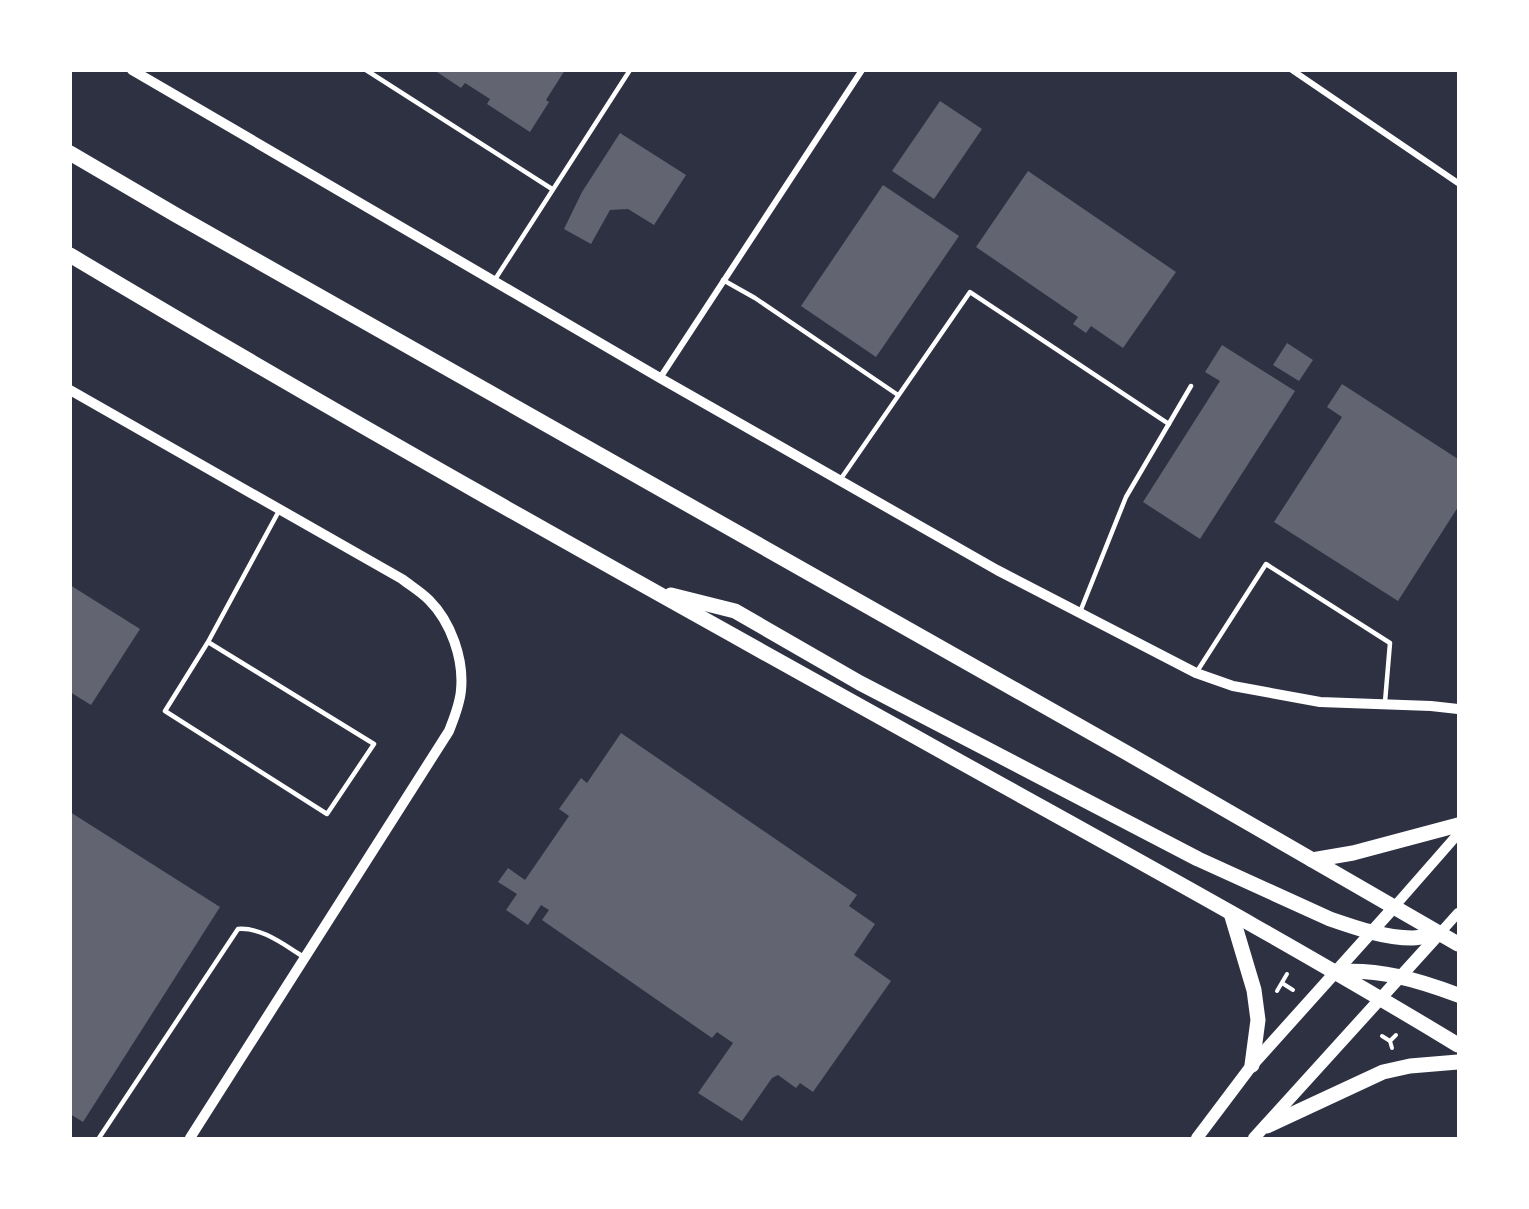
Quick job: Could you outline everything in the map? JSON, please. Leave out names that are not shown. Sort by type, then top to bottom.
[{"type":"main road","points":[[70,153],[1458,944]]},
{"type":"main road","points":[[70,255],[650,590],[1231,913],[1383,999],[1458,1045]]},
{"type":"main road","points":[[650,590],[735,611],[860,683],[1198,859],[1330,919],[1372,931],[1413,938],[1440,933]]},
{"type":"main road","points":[[1312,860],[1353,853],[1458,825]]},
{"type":"main road","points":[[1197,1138],[1252,1065],[1394,907]]},
{"type":"main road","points":[[1231,913],[1254,990],[1258,1020],[1252,1065]]},
{"type":"main road","points":[[1254,1138],[1383,999],[1440,933]]},
{"type":"main road","points":[[1335,972],[1370,971],[1402,977],[1458,995]]},
{"type":"main road","points":[[1267,1126],[1383,1072],[1410,1066],[1458,1062]]},
{"type":"street","points":[[132,70],[660,378],[997,570],[1196,673],[1233,686],[1320,702],[1458,709]]},
{"type":"street","points":[[660,378],[862,70]]},
{"type":"street","points":[[1292,70],[1458,183]]},
{"type":"street","points":[[70,390],[402,579],[428,599],[438,610],[450,631],[457,652],[462,691],[458,710],[449,731],[190,1138]]},
{"type":"street","points":[[1394,907],[1458,834]]},
{"type":"street","points":[[1440,933],[1458,913]]},
{"type":"lane","points":[[366,70],[552,189]]},
{"type":"lane","points":[[494,281],[630,70]]},
{"type":"lane","points":[[723,280],[756,298],[898,395]]},
{"type":"lane","points":[[840,480],[970,292],[1169,424]]},
{"type":"lane","points":[[1080,613],[1126,497],[1191,386]]},
{"type":"lane","points":[[208,642],[374,744],[327,814],[165,711],[208,642],[280,509]]},
{"type":"lane","points":[[1196,673],[1266,564],[1390,643],[1384,705]]},
{"type":"lane","points":[[99,1138],[238,929],[247,928],[272,937],[304,957]]},
{"type":"path","points":[[1276,993],[1287,974]]},
{"type":"path","points":[[1282,983],[1293,990]]},
{"type":"path","points":[[1390,1041],[1396,1035]]},
{"type":"path","points":[[1382,1036],[1390,1041],[1394,1051]]},
{"type":"building","points":[[434,70],[565,70],[530,132],[487,104],[490,99],[465,83],[461,88]]},
{"type":"building","points":[[940,101],[982,129],[934,199],[892,171]]},
{"type":"building","points":[[620,133],[686,175],[654,225],[628,209],[610,210],[591,244],[564,229],[582,192]]},
{"type":"building","points":[[1028,171],[1176,272],[1123,348],[1091,326],[1086,333],[1073,324],[1078,317],[976,247]]},
{"type":"building","points":[[883,185],[959,236],[876,357],[801,306]]},
{"type":"building","points":[[1287,343],[1313,360],[1299,381],[1273,365]]},
{"type":"building","points":[[1222,345],[1295,391],[1200,539],[1143,502],[1220,381],[1205,372]]},
{"type":"building","points":[[1342,384],[1458,459],[1458,507],[1398,601],[1274,522],[1342,417],[1327,407]]},
{"type":"building","points":[[70,585],[140,629],[91,705],[70,692]]},
{"type":"building","points":[[621,733],[857,895],[849,906],[875,924],[854,955],[891,981],[813,1092],[800,1083],[796,1088],[778,1075],[772,1078],[742,1121],[698,1093],[733,1043],[717,1032],[712,1038],[542,920],[549,910],[541,905],[528,925],[506,910],[517,894],[498,882],[508,868],[525,880],[569,816],[559,809],[581,778],[587,783]]},
{"type":"building","points":[[70,812],[220,907],[83,1122],[70,1114]]}]
